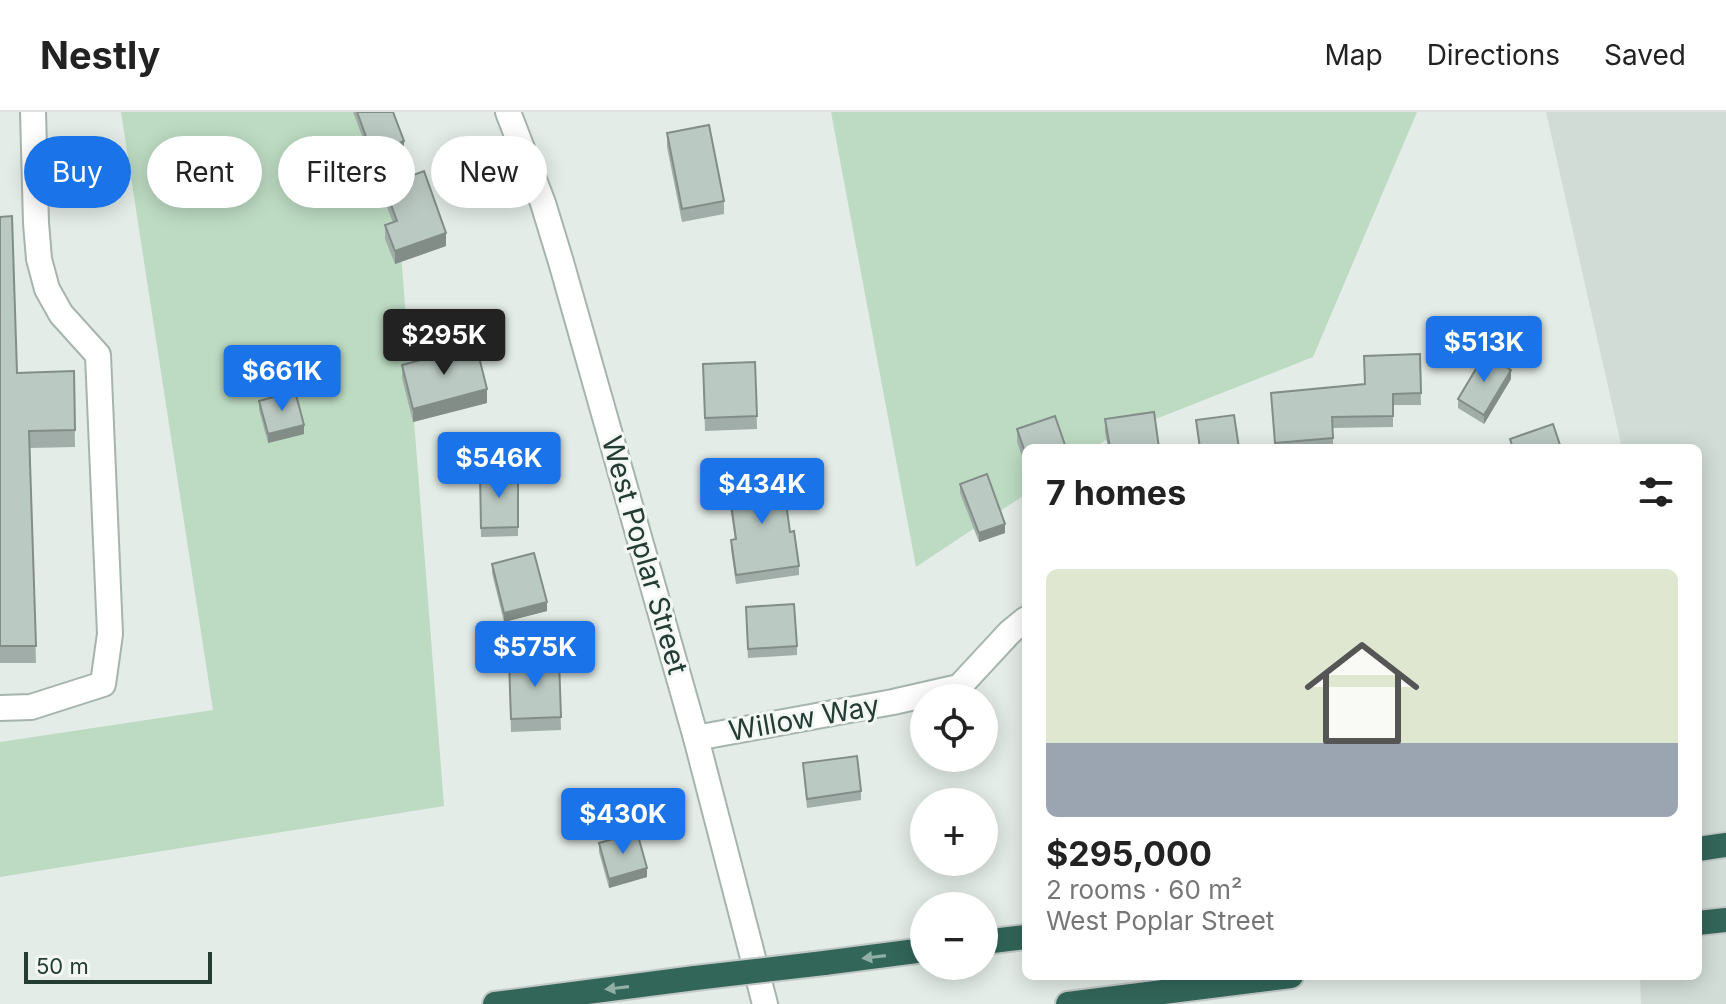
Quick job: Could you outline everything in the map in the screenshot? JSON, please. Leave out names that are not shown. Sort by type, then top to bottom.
[{"type":"highway","points":[[1702,848],[1726,845]]},
{"type":"highway","points":[[1702,923],[1726,920]]},
{"type":"highway","points":[[998,940],[1022,937]]},
{"type":"highway","points":[[495,1004],[910,952]]},
{"type":"highway","points":[[1068,1004],[1259,980]]},
{"type":"street","points":[[0,708],[31,707],[103,684],[110,634],[98,355],[61,314],[47,289],[39,259],[36,223],[33,112]]},
{"type":"street","name":"West Poplar Street","points":[[508,112],[543,203],[561,262],[696,738],[765,1004]]},
{"type":"street","name":"Willow Way","points":[[696,738],[959,687],[1022,622]]},
{"type":"shaded area","points":[[1546,112],[1726,112],[1726,1004],[1641,1004],[1640,980],[1702,980],[1702,444],[1621,444]]},
{"type":"green space","points":[[121,112],[390,112],[392,136],[278,136],[278,208],[397,208],[444,806],[0,877],[0,742],[213,710],[131,177],[131,136],[125,136]]},
{"type":"green space","points":[[831,112],[1417,112],[1313,357],[1110,437],[1100,444],[1022,444],[1022,497],[916,567]]},
{"type":"building","points":[[357,112],[393,112],[402,136],[366,136]]},
{"type":"building","points":[[709,125],[724,201],[682,209],[667,133]]},
{"type":"building","points":[[424,171],[431,191],[431,208],[437,208],[446,233],[395,251],[385,225],[397,221],[392,208],[415,208],[415,174]]},
{"type":"building","points":[[12,216],[17,373],[74,371],[75,430],[29,431],[36,646],[0,646],[0,217]]},
{"type":"building","points":[[476,345],[487,389],[413,409],[402,365]]},
{"type":"building","points":[[1420,354],[1421,393],[1393,394],[1393,416],[1332,417],[1333,438],[1275,443],[1271,393],[1365,384],[1364,356]]},
{"type":"building","points":[[1485,354],[1511,370],[1484,415],[1458,399]]},
{"type":"building","points":[[755,362],[757,416],[705,418],[703,364]]},
{"type":"building","points":[[295,391],[304,425],[268,434],[259,401]]},
{"type":"building","points":[[1154,412],[1158,444],[1109,444],[1105,419]]},
{"type":"building","points":[[1234,415],[1238,444],[1199,444],[1196,420]]},
{"type":"building","points":[[1055,416],[1065,444],[1022,444],[1017,429]]},
{"type":"building","points":[[1553,424],[1560,444],[1512,444],[1510,439]]},
{"type":"building","points":[[480,473],[518,473],[518,527],[481,528]]},
{"type":"building","points":[[782,474],[790,532],[794,531],[799,566],[736,575],[731,540],[736,539],[728,483]]},
{"type":"building","points":[[987,474],[1005,524],[979,533],[960,484]]},
{"type":"building","points":[[534,553],[547,602],[504,613],[492,564]]},
{"type":"building","points":[[794,604],[797,646],[748,649],[746,607]]},
{"type":"building","points":[[559,660],[561,717],[511,719],[509,661]]},
{"type":"building","points":[[857,756],[861,791],[807,799],[803,763]]},
{"type":"building","points":[[637,832],[647,868],[609,879],[599,843]]}]
